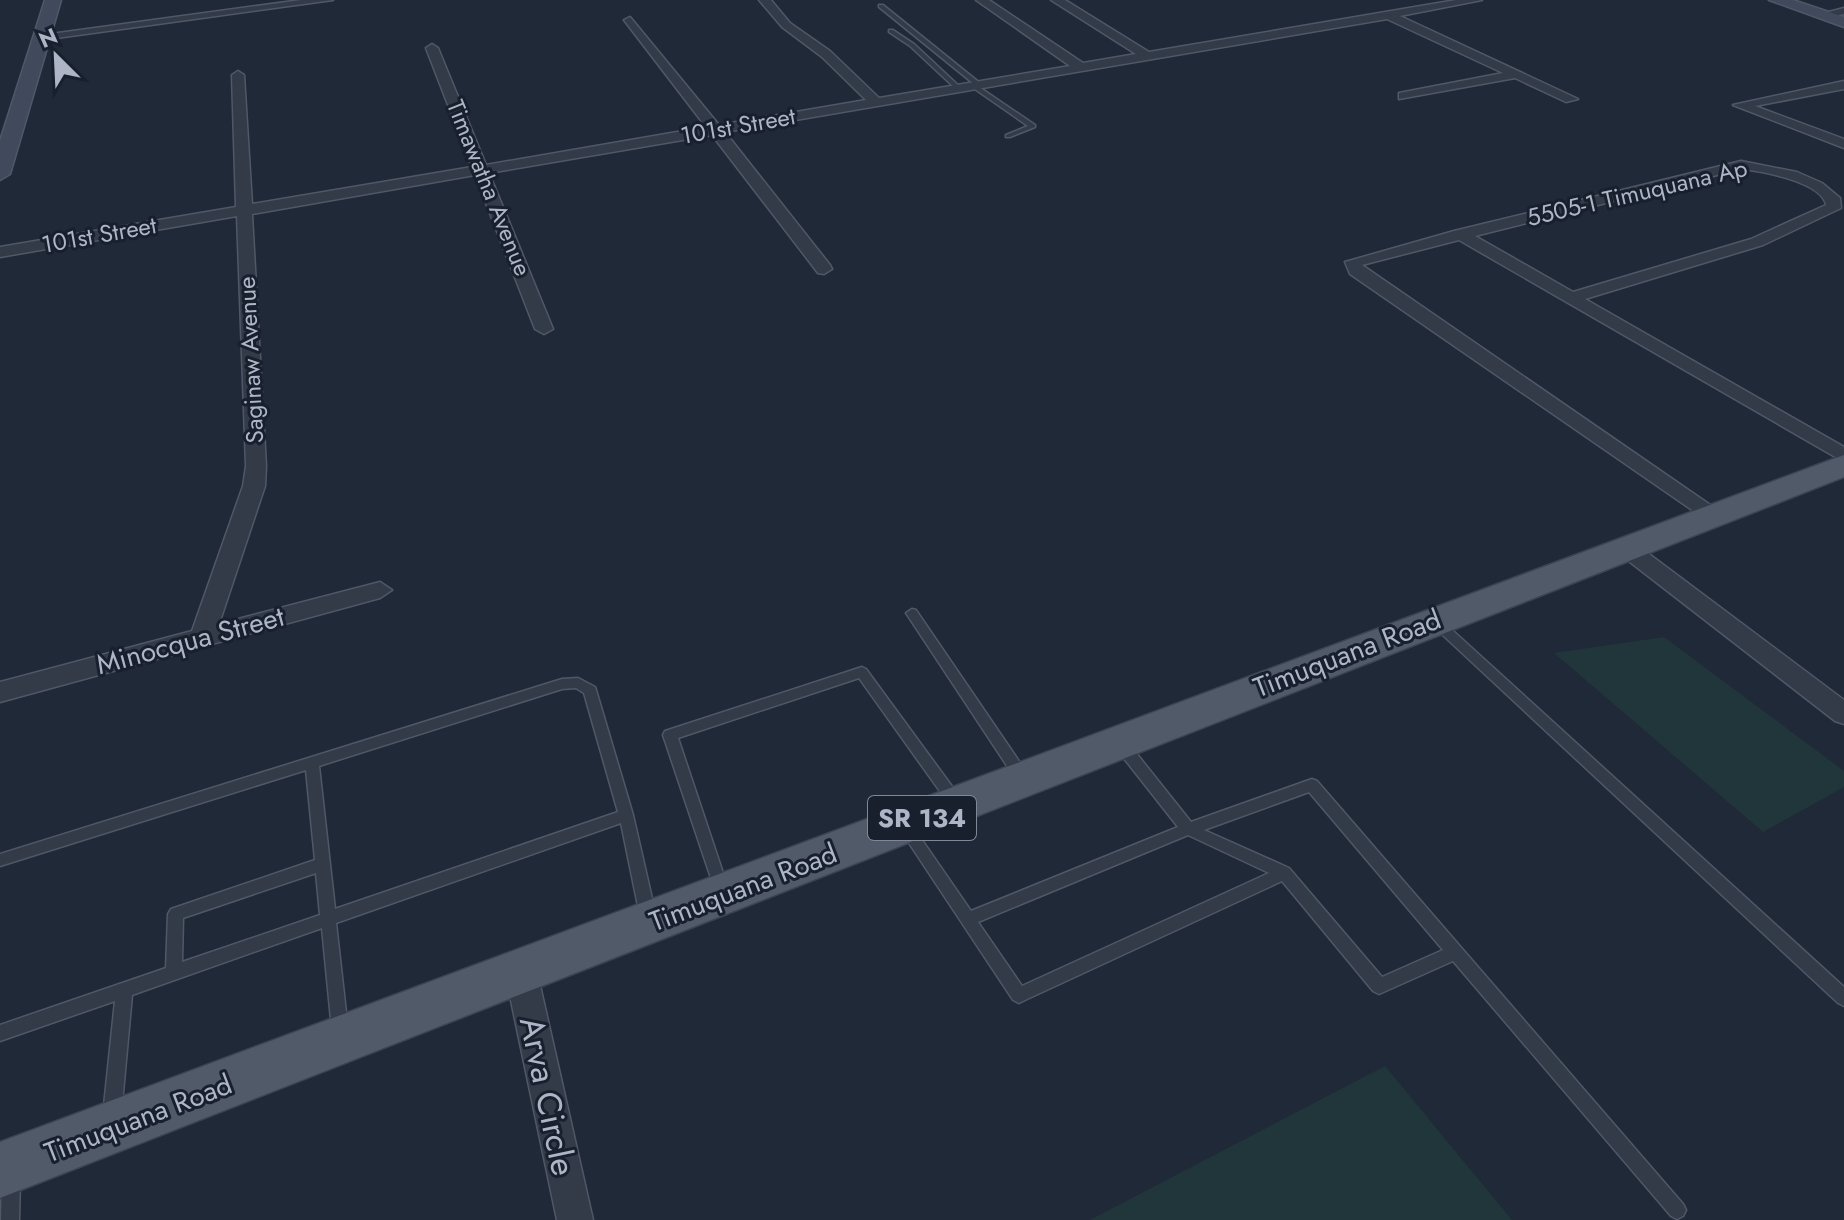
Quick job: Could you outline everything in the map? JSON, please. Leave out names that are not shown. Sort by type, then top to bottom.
[{"type":"main road","name":"Timuquana Road","points":[[6,1168],[1844,465]]},
{"type":"street","points":[[0,174],[53,0]]},
{"type":"street","points":[[42,36],[327,0]]},
{"type":"street","points":[[765,0],[786,25],[826,54],[876,102]]},
{"type":"street","points":[[982,0],[1082,68]]},
{"type":"street","points":[[1057,0],[1147,56]]},
{"type":"street","name":"101st Street","points":[[0,252],[1476,0]]},
{"type":"street","points":[[1777,0],[1823,15],[1844,14]]},
{"type":"street","points":[[1388,15],[1571,99]]},
{"type":"street","points":[[630,20],[824,269]]},
{"type":"street","name":"Timawatha Avenue","points":[[432,48],[483,169],[544,329]]},
{"type":"street","points":[[1404,96],[1516,74]]},
{"type":"street","name":"Saginaw Avenue","points":[[203,636],[254,486],[256,466],[238,75]]},
{"type":"street","points":[[1844,85],[1740,105],[1844,144]]},
{"type":"street","name":"5505-1 Timuquana Ap","points":[[1460,234],[1741,165],[1758,165],[1809,183],[1835,201],[1833,208],[1757,242],[1568,299]]},
{"type":"street","points":[[1460,234],[1353,262],[1352,266],[1711,516]]},
{"type":"street","name":"5505-1 Timuquana Ap","points":[[1460,234],[1844,456]]},
{"type":"street","points":[[1625,547],[1844,714]]},
{"type":"street","name":"Minocqua Street","points":[[0,692],[380,590]]},
{"type":"street","name":"Arva Circle","points":[[521,972],[575,1220]]},
{"type":"lane","points":[[881,6],[976,85],[1033,126],[1008,136]]},
{"type":"lane","points":[[891,31],[912,45],[958,88]]},
{"type":"lane","points":[[912,613],[1024,779]]},
{"type":"lane","points":[[1433,620],[1844,998]]},
{"type":"lane","points":[[724,895],[670,735],[862,672],[957,805]]},
{"type":"lane","points":[[0,860],[562,684],[578,683],[590,690],[626,815],[650,924]]},
{"type":"lane","points":[[1118,741],[1188,829],[1284,873],[1379,986],[1455,952]]},
{"type":"lane","points":[[312,762],[341,1041]]},
{"type":"lane","points":[[969,919],[1188,829],[1312,785],[1677,1210]]},
{"type":"lane","points":[[0,1033],[626,815]]},
{"type":"lane","points":[[904,825],[1019,995],[1284,873]]},
{"type":"lane","points":[[174,973],[176,914],[323,864]]},
{"type":"lane","points":[[111,1128],[124,991]]},
{"type":"lane","points":[[6,1168],[10,1220]]},
{"type":"green space","points":[[1664,637],[1844,771],[1844,787],[1763,832],[1554,653]]},
{"type":"green space","points":[[1385,1066],[1512,1220],[1090,1220]]}]
